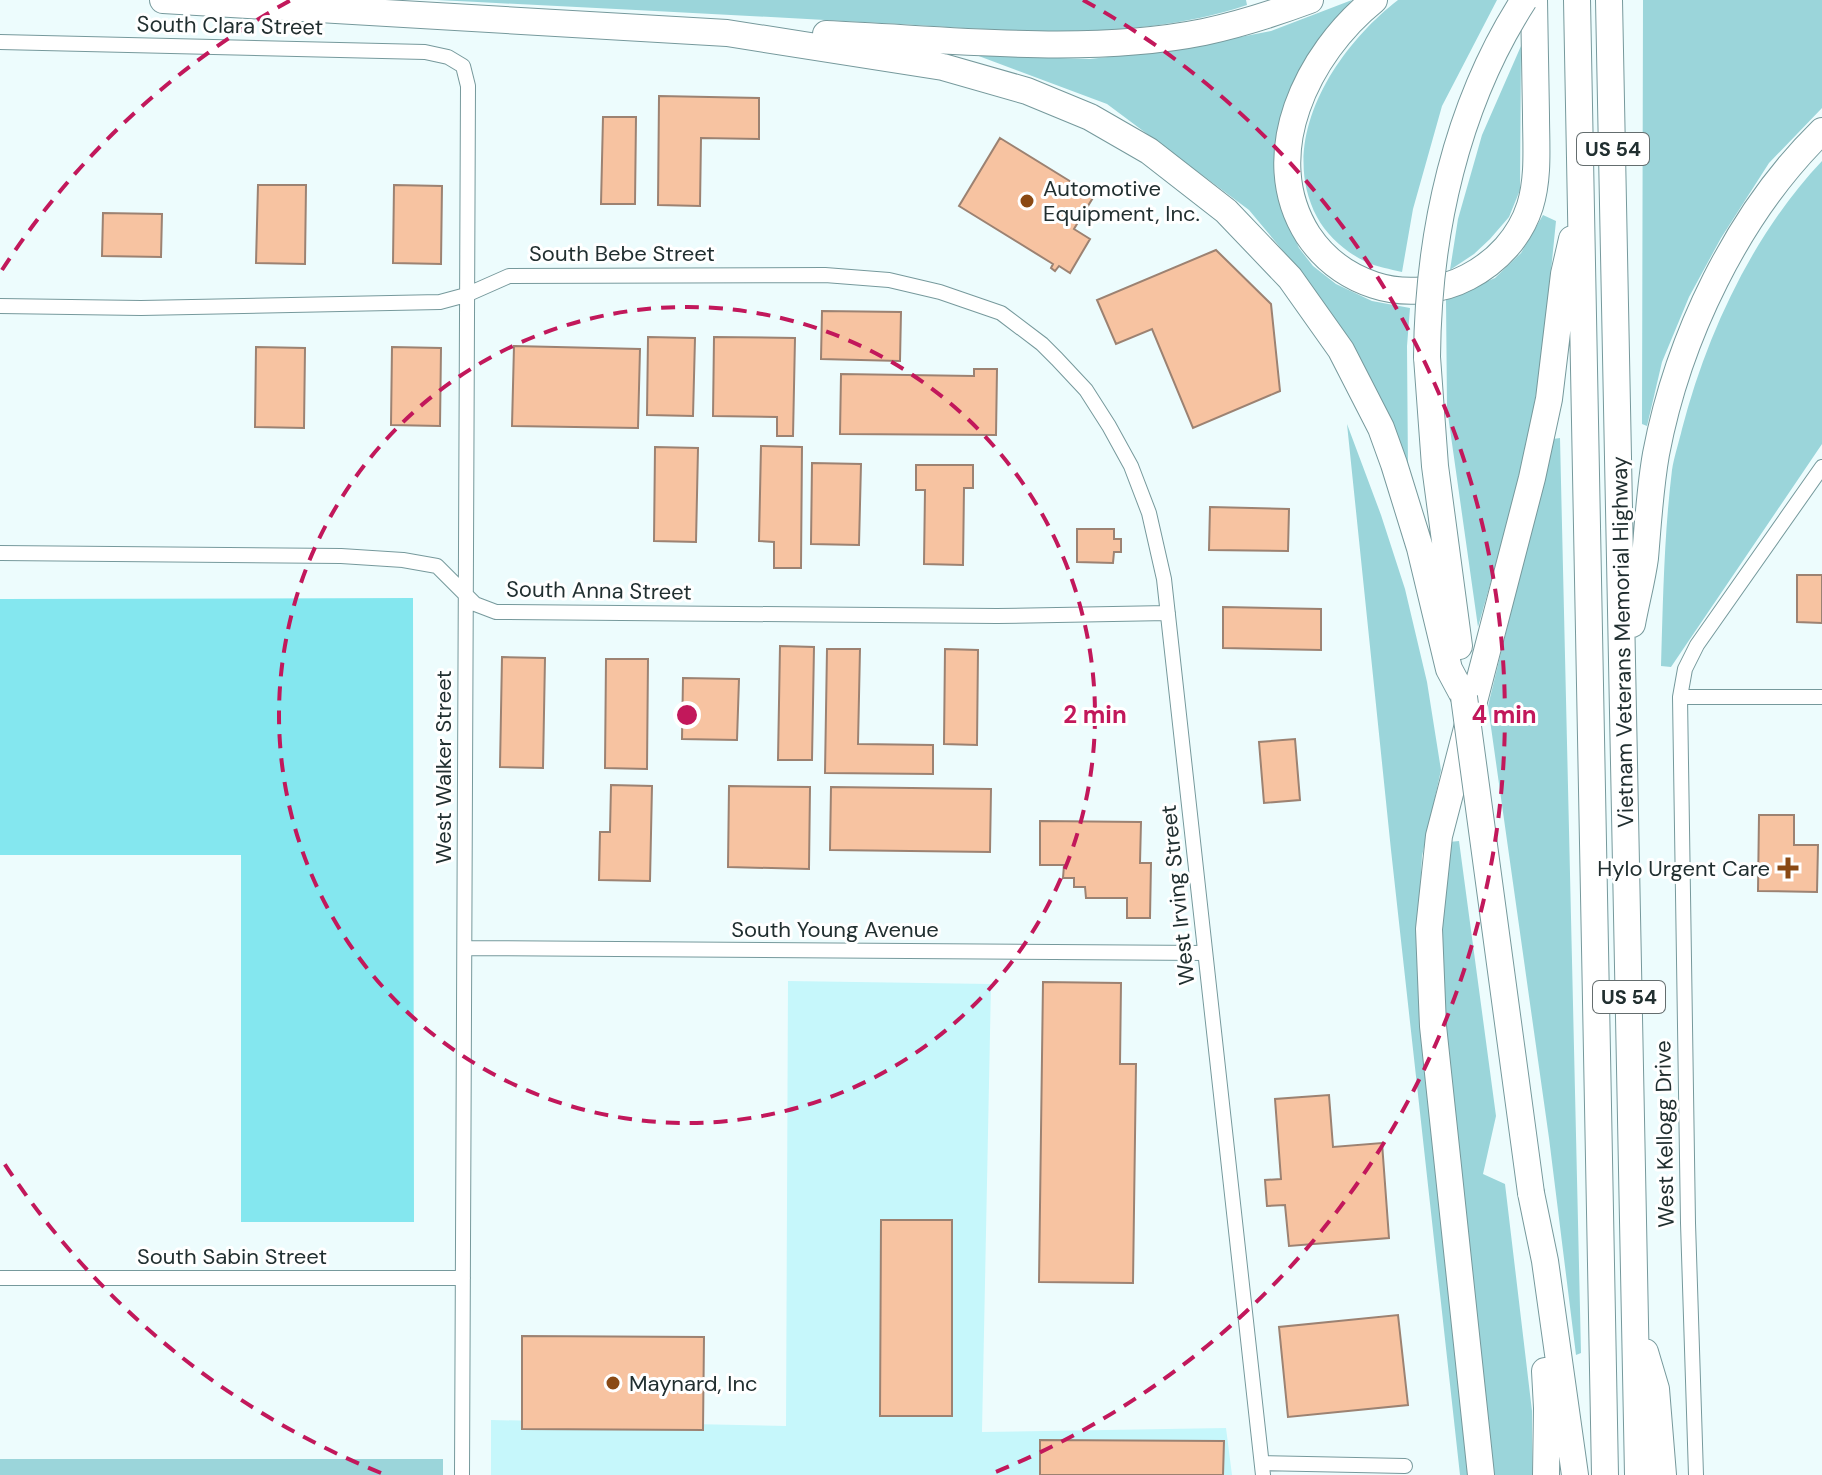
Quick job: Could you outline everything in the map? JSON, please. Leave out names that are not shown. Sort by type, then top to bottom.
[{"type":"highway","points":[[163,0],[727,33],[918,62],[970,73],[1027,91],[1090,117],[1174,168],[1226,211],[1270,254],[1308,301],[1341,350],[1371,407],[1394,464],[1420,548],[1449,669],[1464,697]]},
{"type":"highway","points":[[727,33],[771,31],[1046,44],[1122,42],[1218,29],[1310,0]]},
{"type":"highway","points":[[1374,0],[1333,41],[1308,83],[1291,128],[1287,152],[1290,191],[1303,226],[1319,249],[1339,268],[1379,287],[1421,291],[1461,281],[1491,263],[1516,236],[1530,205],[1536,163],[1534,0]]},
{"type":"highway","points":[[1524,0],[1487,72],[1465,126],[1448,181],[1431,270],[1427,318],[1430,410],[1464,697],[1537,1242],[1575,1475]]},
{"type":"highway","name":"Vietnam Veterans Memorial Highway","points":[[1577,0],[1605,1475]]},
{"type":"highway","name":"Vietnam Veterans Memorial Highway","points":[[1609,0],[1638,1475]]},
{"type":"highway","points":[[1623,675],[1645,560],[1657,454],[1672,388],[1688,341],[1710,292],[1745,230],[1786,172],[1822,131]]},
{"type":"highway","points":[[1481,1475],[1433,1026],[1429,960],[1431,898],[1448,795],[1532,478],[1549,399],[1564,274],[1581,201]]},
{"type":"highway","points":[[1537,1242],[1547,1408],[1546,1475]]},
{"type":"highway","points":[[1636,1318],[1656,1389],[1663,1475]]},
{"type":"street","name":"South Clara Street","points":[[0,42],[425,52],[456,62]]},
{"type":"street","name":"West Walker Street","points":[[456,62],[463,66],[468,86],[462,1475]]},
{"type":"street","name":"South Bebe Street","points":[[0,306],[141,308],[391,304],[440,302],[466,295],[509,276],[825,275],[889,280],[940,292],[1001,313],[1042,344]]},
{"type":"street","name":"West Irving Street","points":[[1042,344],[1086,390],[1131,466],[1149,513],[1164,579],[1262,1469]]},
{"type":"street","name":"West Kellogg Drive","points":[[1696,1475],[1688,1223],[1680,697],[1685,669],[1697,645],[1822,467]]},
{"type":"street","name":"South Anna Street","points":[[0,553],[341,556],[403,560],[437,566],[475,604],[496,612],[983,616],[1168,613]]},
{"type":"street","points":[[1680,697],[1822,697]]},
{"type":"street","name":"South Young Avenue","points":[[465,948],[1205,953]]},
{"type":"street","name":"South Sabin Street","points":[[0,1278],[463,1278]]},
{"type":"street","points":[[1262,1469],[1405,1466]]},
{"type":"shaded area","points":[[436,0],[1246,0],[1247,5],[1200,18],[1153,26],[1056,31]]},
{"type":"shaded area","points":[[1352,0],[1323,37],[1276,159],[1278,199],[1299,248],[1313,266],[1336,284],[1372,301],[1410,308],[1407,346],[1408,472],[1299,270],[1249,210],[1107,104],[976,55],[1090,59],[1179,49],[1271,31]]},
{"type":"shaded area","points":[[1398,0],[1497,0],[1442,106],[1413,209],[1402,272],[1359,258],[1326,231],[1317,217],[1306,187],[1304,157],[1308,127],[1334,69],[1353,43]]},
{"type":"shaded area","points":[[1643,0],[1822,0],[1822,108],[1769,163],[1721,238],[1689,297],[1662,362],[1647,426],[1642,424]]},
{"type":"shaded area","points":[[1521,46],[1520,190],[1509,217],[1490,239],[1450,270],[1458,219],[1482,135]]},
{"type":"shaded area","points":[[1822,161],[1822,444],[1671,667],[1661,666],[1672,470],[1692,393],[1719,321],[1754,253],[1797,190]]},
{"type":"shaded area","points":[[1543,215],[1556,221],[1543,350],[1525,461],[1478,627],[1447,408],[1446,299],[1495,278],[1521,253]]},
{"type":"shaded area","points":[[1347,424],[1405,589],[1427,682],[1441,770],[1422,856],[1418,932],[1470,1475],[1460,1475]]},
{"type":"shaded area","points":[[1560,438],[1581,1353],[1576,1355],[1549,1138],[1488,706],[1553,439]]},
{"type":"shaded area","points":[[413,598],[414,1222],[241,1222],[241,855],[0,855],[0,599]]},
{"type":"shaded area","points":[[1459,841],[1496,1116],[1483,1174],[1505,1184],[1532,1411],[1532,1475],[1492,1475],[1446,1051],[1440,956],[1449,842]]},
{"type":"shaded area","points":[[788,981],[991,984],[982,1432],[1226,1428],[1232,1475],[491,1475],[491,1420],[786,1426]]},
{"type":"shaded area","points":[[0,1459],[443,1459],[443,1475],[0,1475]]},
{"type":"building","points":[[659,96],[759,98],[759,139],[701,138],[700,206],[658,205]]},
{"type":"building","points":[[603,117],[636,117],[635,204],[601,204]]},
{"type":"building","name":"Automotive Equipment, Inc.","points":[[1000,138],[1094,196],[1074,229],[1090,239],[1070,273],[1059,266],[1055,271],[1051,268],[1053,264],[959,206]]},
{"type":"building","points":[[258,185],[306,185],[305,264],[256,263]]},
{"type":"building","points":[[394,185],[442,186],[441,264],[393,263]]},
{"type":"building","points":[[103,213],[162,214],[161,257],[102,256]]},
{"type":"building","points":[[1216,250],[1271,304],[1280,391],[1193,428],[1152,329],[1116,344],[1097,300]]},
{"type":"building","points":[[822,311],[901,312],[900,361],[821,359]]},
{"type":"building","points":[[648,337],[695,338],[693,416],[647,415]]},
{"type":"building","points":[[714,337],[795,338],[793,436],[777,436],[777,417],[713,416]]},
{"type":"building","points":[[514,346],[640,349],[638,428],[512,426]]},
{"type":"building","points":[[256,347],[305,348],[304,428],[255,427]]},
{"type":"building","points":[[392,347],[441,348],[440,426],[391,425]]},
{"type":"building","points":[[974,369],[997,369],[996,435],[840,434],[841,374],[974,376]]},
{"type":"building","points":[[761,446],[802,447],[801,568],[774,568],[774,542],[759,541]]},
{"type":"building","points":[[655,447],[698,448],[696,542],[654,541]]},
{"type":"building","points":[[812,463],[861,464],[859,545],[811,544]]},
{"type":"building","points":[[916,465],[973,465],[973,488],[964,488],[963,565],[924,564],[925,490],[916,490]]},
{"type":"building","points":[[1210,507],[1289,509],[1288,551],[1209,550]]},
{"type":"building","points":[[1077,529],[1114,529],[1114,539],[1121,539],[1121,552],[1114,552],[1113,563],[1077,562]]},
{"type":"building","points":[[1797,575],[1822,575],[1822,623],[1797,622]]},
{"type":"building","points":[[1223,607],[1321,609],[1321,650],[1223,648]]},
{"type":"building","points":[[780,646],[814,647],[812,760],[778,760]]},
{"type":"building","points":[[827,649],[860,649],[858,744],[933,745],[933,774],[825,773]]},
{"type":"building","points":[[945,649],[978,650],[977,745],[944,744]]},
{"type":"building","points":[[502,657],[545,658],[543,768],[500,767]]},
{"type":"building","points":[[606,659],[648,659],[647,769],[605,768]]},
{"type":"building","points":[[683,678],[739,679],[737,740],[682,739]]},
{"type":"building","points":[[1295,739],[1300,800],[1264,803],[1259,742]]},
{"type":"building","points":[[611,785],[652,786],[650,881],[599,880],[600,832],[610,832]]},
{"type":"building","points":[[729,786],[810,787],[809,869],[728,867]]},
{"type":"building","points":[[831,787],[991,789],[990,852],[830,850]]},
{"type":"building","name":"Hylo Urgent Care","points":[[1759,815],[1794,815],[1794,845],[1818,845],[1817,892],[1758,891]]},
{"type":"building","points":[[1040,821],[1141,822],[1140,863],[1151,863],[1150,918],[1127,918],[1127,898],[1086,898],[1085,887],[1074,887],[1074,878],[1063,878],[1064,865],[1040,865]]},
{"type":"building","points":[[1043,982],[1121,983],[1120,1064],[1136,1064],[1133,1283],[1039,1282]]},
{"type":"building","points":[[1329,1095],[1333,1147],[1382,1143],[1389,1238],[1289,1246],[1285,1205],[1267,1206],[1265,1180],[1281,1179],[1275,1099]]},
{"type":"building","points":[[881,1220],[952,1220],[952,1416],[880,1416]]},
{"type":"building","points":[[1398,1315],[1408,1405],[1288,1417],[1279,1327]]},
{"type":"building","name":"Maynard, Inc","points":[[522,1336],[704,1337],[703,1430],[522,1429]]},
{"type":"building","points":[[1040,1440],[1224,1441],[1223,1475],[1040,1475]]},
{"type":"place","name":"Automotive Equipment, Inc.","points":[[1027,201]]},
{"type":"place","name":"Hylo Urgent Care","points":[[1788,868]]},
{"type":"place","name":"Maynard, Inc","points":[[613,1383]]}]
